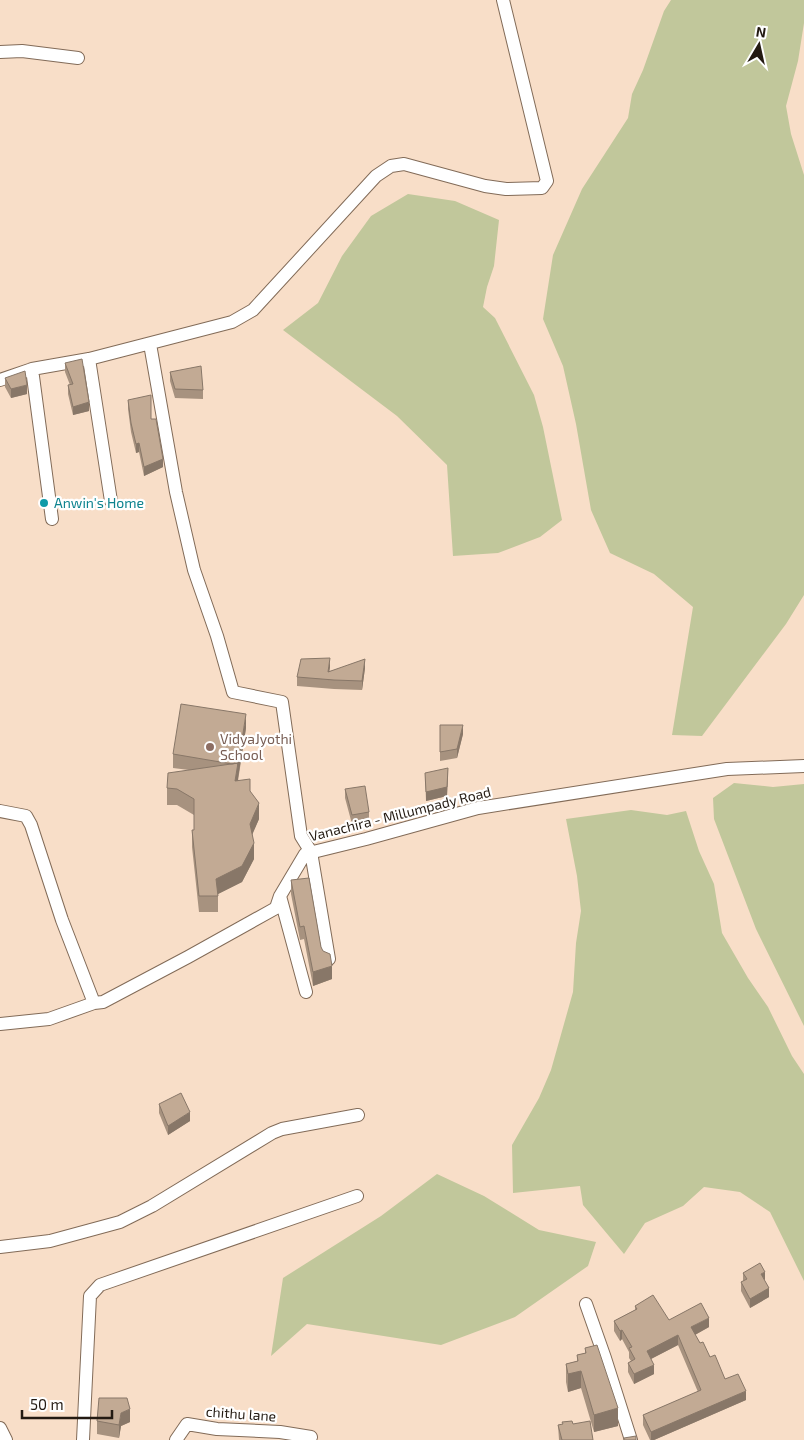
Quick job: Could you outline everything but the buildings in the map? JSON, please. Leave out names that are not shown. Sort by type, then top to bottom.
[{"type":"street","points":[[0,380],[32,369],[89,359],[232,322],[252,310],[376,176],[391,166],[404,164],[485,186],[506,189],[542,188],[547,180],[503,0]]},
{"type":"street","points":[[0,52],[22,51],[78,58]]},
{"type":"street","points":[[150,344],[176,492],[194,570],[217,636],[233,692],[282,702],[301,836],[311,852],[329,959]]},
{"type":"street","points":[[89,359],[111,501]]},
{"type":"street","points":[[32,369],[52,519]]},
{"type":"street","name":"Vanachira - Millumpady Road","points":[[0,1024],[49,1019],[94,1003],[103,1002],[180,962],[276,908],[280,896],[305,854],[311,852],[478,808],[727,769],[804,766]]},
{"type":"street","points":[[0,810],[26,816],[31,825],[62,920],[94,1003]]},
{"type":"street","points":[[280,896],[306,992]]},
{"type":"street","points":[[0,1248],[50,1241],[120,1222],[152,1206],[272,1133],[282,1129],[358,1115]]},
{"type":"street","points":[[83,1440],[90,1296],[100,1285],[357,1196]]},
{"type":"street","points":[[586,1304],[631,1440]]},
{"type":"street","name":"chithu lane","points":[[176,1440],[187,1424],[217,1429],[280,1432],[311,1437]]},
{"type":"street","points":[[0,1428],[6,1440]]},
{"type":"green space","points":[[671,0],[804,0],[804,23],[798,61],[786,106],[791,134],[804,175],[804,595],[786,624],[702,736],[672,735],[693,607],[654,574],[610,553],[591,510],[576,424],[563,366],[543,319],[553,255],[582,189],[628,118],[632,94],[643,70],[664,11]]},
{"type":"green space","points":[[408,194],[455,201],[499,220],[494,266],[483,307],[495,318],[534,395],[543,427],[562,520],[540,537],[498,553],[453,556],[447,465],[397,416],[283,330],[318,303],[342,256],[371,216]]},
{"type":"green space","points":[[734,783],[773,787],[804,784],[804,1026],[756,929],[714,819],[713,798]]},
{"type":"green space","points":[[631,810],[667,815],[686,811],[699,851],[714,884],[722,933],[748,978],[768,1007],[792,1056],[804,1074],[804,1281],[770,1212],[740,1192],[704,1187],[683,1206],[645,1223],[624,1254],[583,1205],[580,1186],[513,1193],[512,1145],[539,1098],[551,1070],[573,992],[576,943],[581,911],[577,876],[566,819]]},
{"type":"green space","points":[[437,1174],[484,1196],[539,1230],[596,1242],[588,1266],[515,1317],[441,1345],[307,1324],[271,1356],[283,1278],[381,1216]]},
{"type":"place","name":"Anwin's Home","points":[[44,503]]},
{"type":"place","name":"VidyaJyothi School","points":[[210,747]]}]
